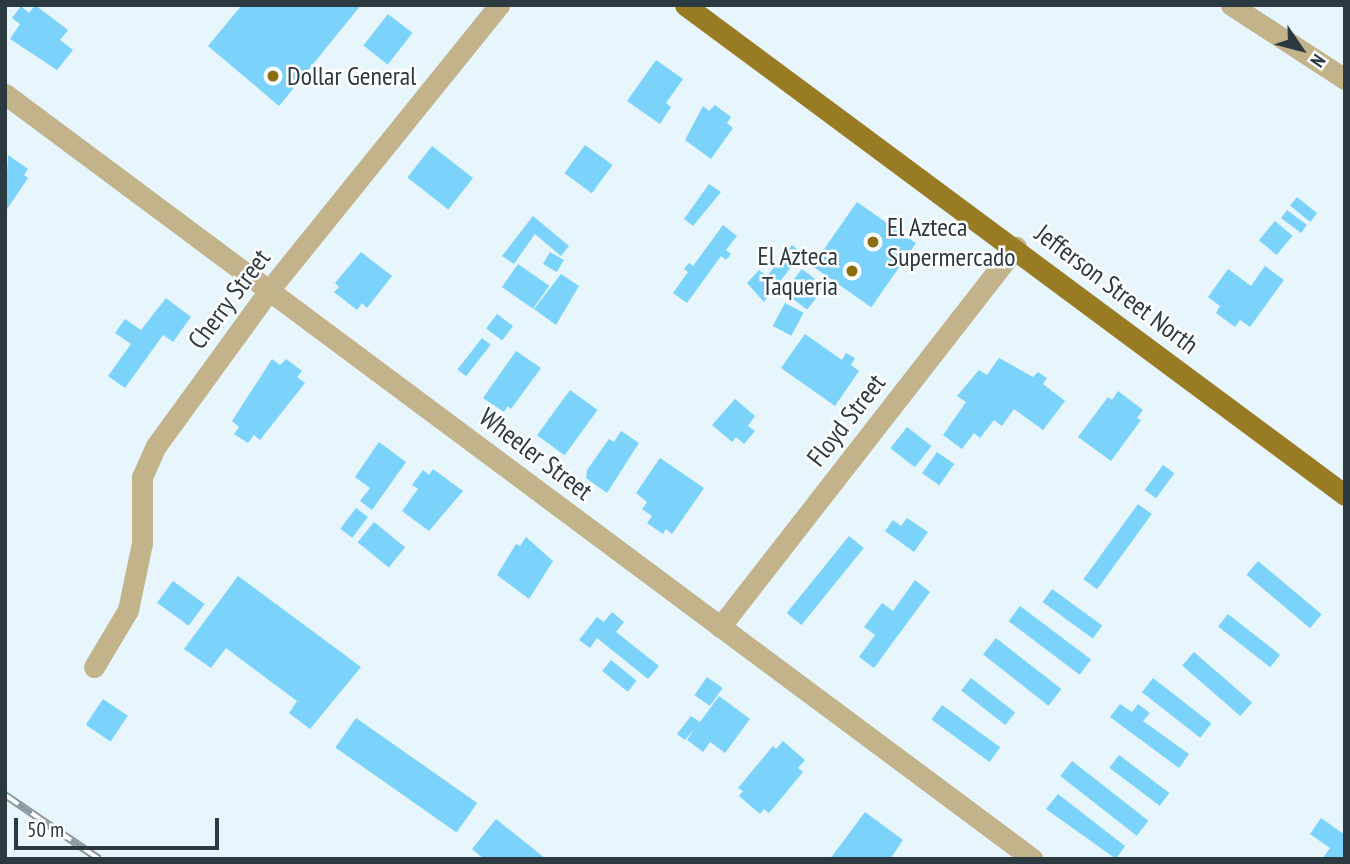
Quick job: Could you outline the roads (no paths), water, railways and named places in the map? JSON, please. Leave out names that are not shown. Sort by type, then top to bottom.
[{"type":"main road","name":"Jefferson Street North","points":[[685,5],[1016,247],[1345,495]]},
{"type":"street","name":"Cherry Street","points":[[94,667],[128,610],[142,543],[142,477],[156,446],[270,289],[499,5]]},
{"type":"street","points":[[1231,5],[1345,79]]},
{"type":"street","name":"Wheeler Street","points":[[5,94],[1033,859]]},
{"type":"street","name":"Floyd Street","points":[[720,627],[1016,247]]},
{"type":"railway","points":[[5,795],[99,859]]},
{"type":"place","name":"Dollar General","points":[[273,76]]},
{"type":"place","name":"El Azteca Supermercado","points":[[873,242]]},
{"type":"place","name":"El Azteca Taqueria","points":[[852,271]]}]
